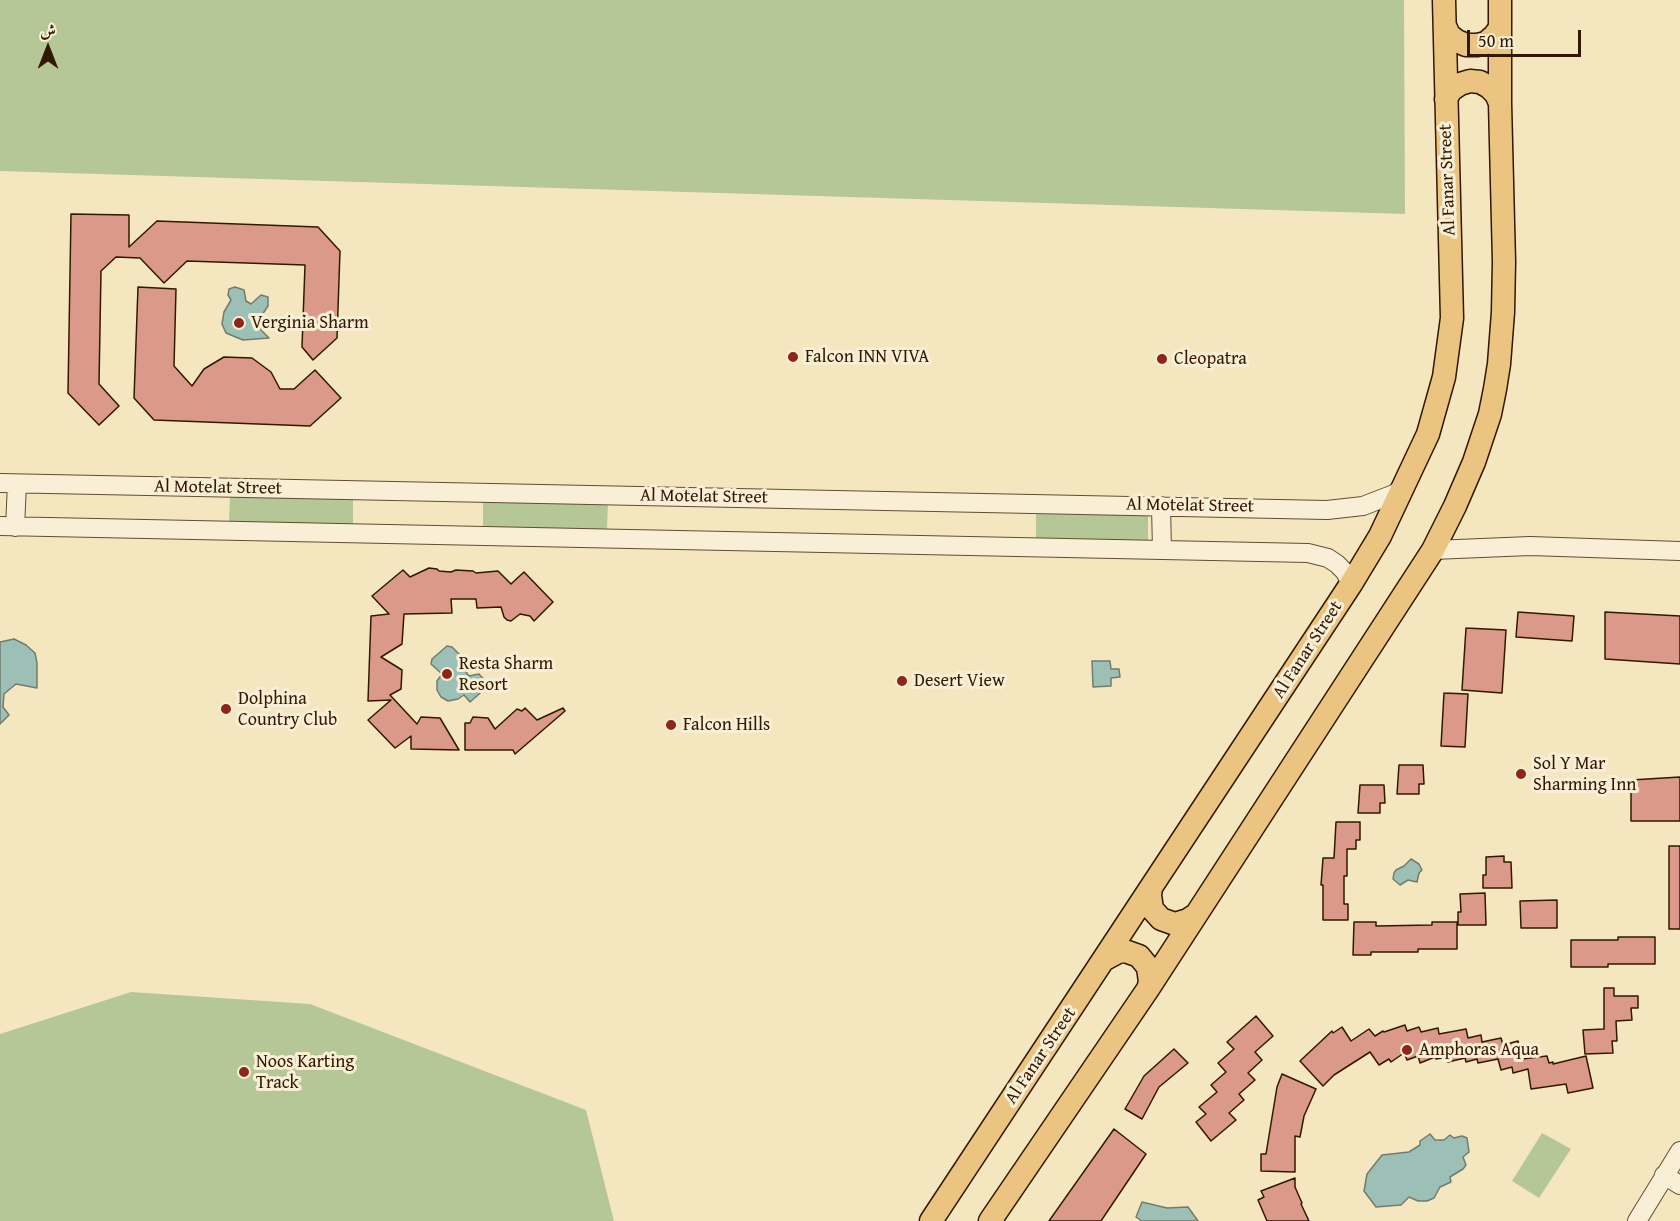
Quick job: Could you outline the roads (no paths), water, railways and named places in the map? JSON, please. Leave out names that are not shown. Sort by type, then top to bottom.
[{"type":"main road","name":"Al Fanar Street","points":[[931,1221],[1351,584],[1380,536],[1428,434],[1437,406],[1449,348],[1452,318],[1444,0]]},
{"type":"main road","points":[[990,1221],[1148,989],[1433,550],[1474,462],[1490,414],[1495,389],[1503,312],[1500,0]]},
{"type":"main road","points":[[1444,26],[1457,41],[1466,45],[1486,43],[1500,28]]},
{"type":"main road","points":[[1446,99],[1460,84],[1470,81],[1480,82],[1489,87],[1496,94],[1500,104]]},
{"type":"main road","points":[[1151,888],[1152,909],[1161,919],[1175,924],[1194,916]]},
{"type":"main road","points":[[1105,959],[1118,952],[1139,956],[1148,967],[1150,982],[1148,989]]},
{"type":"street","name":"Al Motelat Street","points":[[8,483],[1327,510],[1345,509],[1380,500],[1403,488]]},
{"type":"street","points":[[8,483],[8,527],[1308,553],[1328,558],[1337,564],[1345,572],[1351,584]]},
{"type":"street","points":[[1161,506],[1162,550]]},
{"type":"street","points":[[1433,550],[1530,546],[1680,551]]},
{"type":"street","points":[[1636,1221],[1672,1180],[1680,1151]]},
{"type":"water","points":[[235,287],[244,290],[246,301],[251,304],[261,295],[268,297],[268,306],[260,318],[261,330],[269,338],[243,340],[226,333],[222,324],[224,312],[231,300],[228,295],[229,289]]},
{"type":"water","points":[[14,639],[35,653],[37,688],[16,684],[4,694],[3,707],[9,715],[0,724],[0,642]]},
{"type":"water","points":[[447,646],[452,647],[464,659],[463,668],[469,676],[479,674],[486,682],[486,688],[470,702],[464,695],[448,701],[441,697],[437,690],[437,681],[442,674],[431,664],[432,659]]},
{"type":"water","points":[[1092,661],[1110,661],[1111,669],[1119,669],[1120,677],[1111,678],[1111,686],[1093,687]]},
{"type":"water","points":[[1411,859],[1419,864],[1422,870],[1417,882],[1408,880],[1400,885],[1393,879],[1394,873]]},
{"type":"water","points":[[1430,1134],[1435,1140],[1444,1140],[1450,1135],[1454,1138],[1462,1136],[1467,1138],[1469,1152],[1463,1157],[1466,1165],[1450,1177],[1451,1182],[1440,1187],[1434,1198],[1418,1201],[1409,1197],[1401,1205],[1376,1207],[1364,1191],[1367,1174],[1382,1155],[1409,1152],[1420,1145],[1420,1141]]},
{"type":"water","points":[[1142,1202],[1167,1208],[1188,1207],[1198,1221],[1142,1221],[1136,1217]]},
{"type":"place","name":"Verginia Sharm","points":[[239,323]]},
{"type":"place","name":"Falcon INN VIVA","points":[[793,357]]},
{"type":"place","name":"Cleopatra","points":[[1162,359]]},
{"type":"place","name":"Resta Sharm Resort","points":[[447,674]]},
{"type":"place","name":"Desert View","points":[[902,681]]},
{"type":"place","name":"Dolphina Country Club","points":[[226,709]]},
{"type":"place","name":"Falcon Hills","points":[[671,725]]},
{"type":"place","name":"Sol Y Mar Sharming Inn","points":[[1521,774]]},
{"type":"place","name":"Amphoras Aqua","points":[[1407,1050]]},
{"type":"place","name":"Noos Karting Track","points":[[244,1072]]}]
